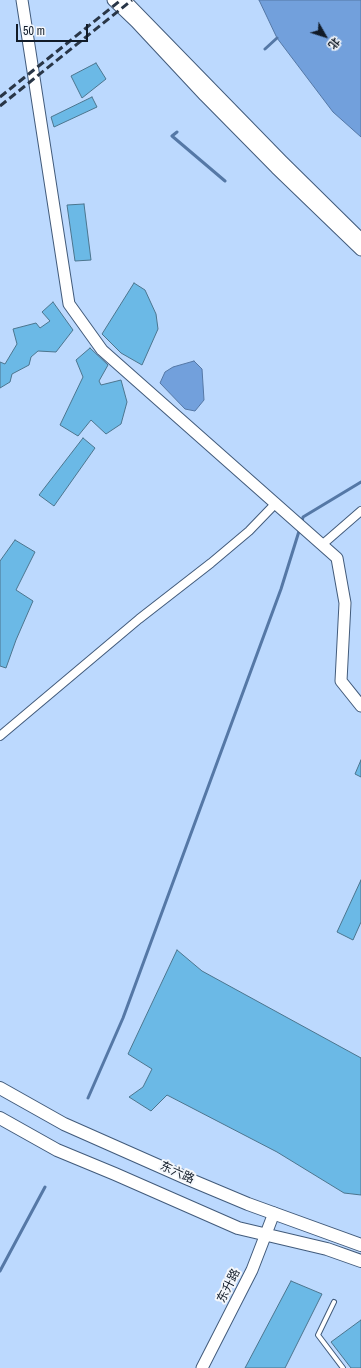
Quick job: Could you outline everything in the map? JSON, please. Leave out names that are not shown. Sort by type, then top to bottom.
[{"type":"main road","name":"东六路","points":[[0,1088],[64,1124],[241,1201],[361,1245]]},
{"type":"main road","points":[[0,1118],[57,1150],[238,1228],[327,1250],[361,1262]]},
{"type":"street","points":[[22,0],[69,304],[102,350],[296,520],[337,558],[345,603],[341,681],[361,706]]},
{"type":"street","points":[[113,0],[276,168],[361,250]]},
{"type":"street","points":[[125,0],[282,161],[361,239]]},
{"type":"street","points":[[0,736],[139,619],[211,563],[249,531],[276,503]]},
{"type":"street","points":[[323,544],[361,511]]},
{"type":"street","name":"东升路","points":[[202,1368],[252,1270],[274,1213]]},
{"type":"lane","points":[[334,1302],[318,1335],[343,1368]]},
{"type":"water","points":[[259,0],[361,0],[361,137],[333,112],[277,38]]},
{"type":"water","points":[[194,361],[202,369],[204,400],[195,411],[185,409],[160,383],[165,372],[173,367]]},
{"type":"building","points":[[96,63],[106,79],[82,98],[71,76]]},
{"type":"building","points":[[92,97],[97,107],[54,127],[51,117]]},
{"type":"building","points":[[84,204],[91,260],[75,261],[67,205]]},
{"type":"building","points":[[134,283],[145,290],[156,314],[158,329],[142,365],[121,353],[102,334]]},
{"type":"building","points":[[53,302],[73,330],[56,352],[38,351],[31,357],[29,365],[12,374],[10,382],[0,388],[0,362],[5,364],[17,344],[13,329],[36,323],[40,328],[50,321],[42,312]]},
{"type":"building","points":[[90,348],[108,365],[99,381],[101,385],[121,380],[127,402],[121,424],[106,434],[91,420],[78,436],[60,425],[83,377],[76,360]]},
{"type":"building","points":[[83,438],[95,448],[54,506],[39,495]]},
{"type":"building","points":[[15,540],[35,552],[16,590],[33,601],[6,668],[0,666],[0,561]]},
{"type":"building","points":[[361,760],[361,777],[355,774]]},
{"type":"building","points":[[361,880],[361,922],[353,940],[337,932]]},
{"type":"building","points":[[177,950],[202,971],[361,1058],[361,1195],[344,1193],[277,1152],[167,1095],[151,1111],[129,1097],[143,1087],[152,1069],[128,1054]]},
{"type":"building","points":[[291,1281],[322,1294],[285,1368],[245,1368]]},
{"type":"building","points":[[361,1320],[361,1368],[351,1368],[331,1342]]},
{"type":"waterway","points":[[265,49],[277,38]]},
{"type":"waterway","points":[[177,132],[172,136],[225,181]]},
{"type":"waterway","points":[[302,522],[303,517],[361,482]]},
{"type":"waterway","points":[[88,1098],[123,1018],[281,589],[300,528]]},
{"type":"waterway","points":[[0,1271],[45,1187]]},
{"type":"railway","points":[[0,97],[121,0]]},
{"type":"railway","points":[[0,106],[132,0]]}]
